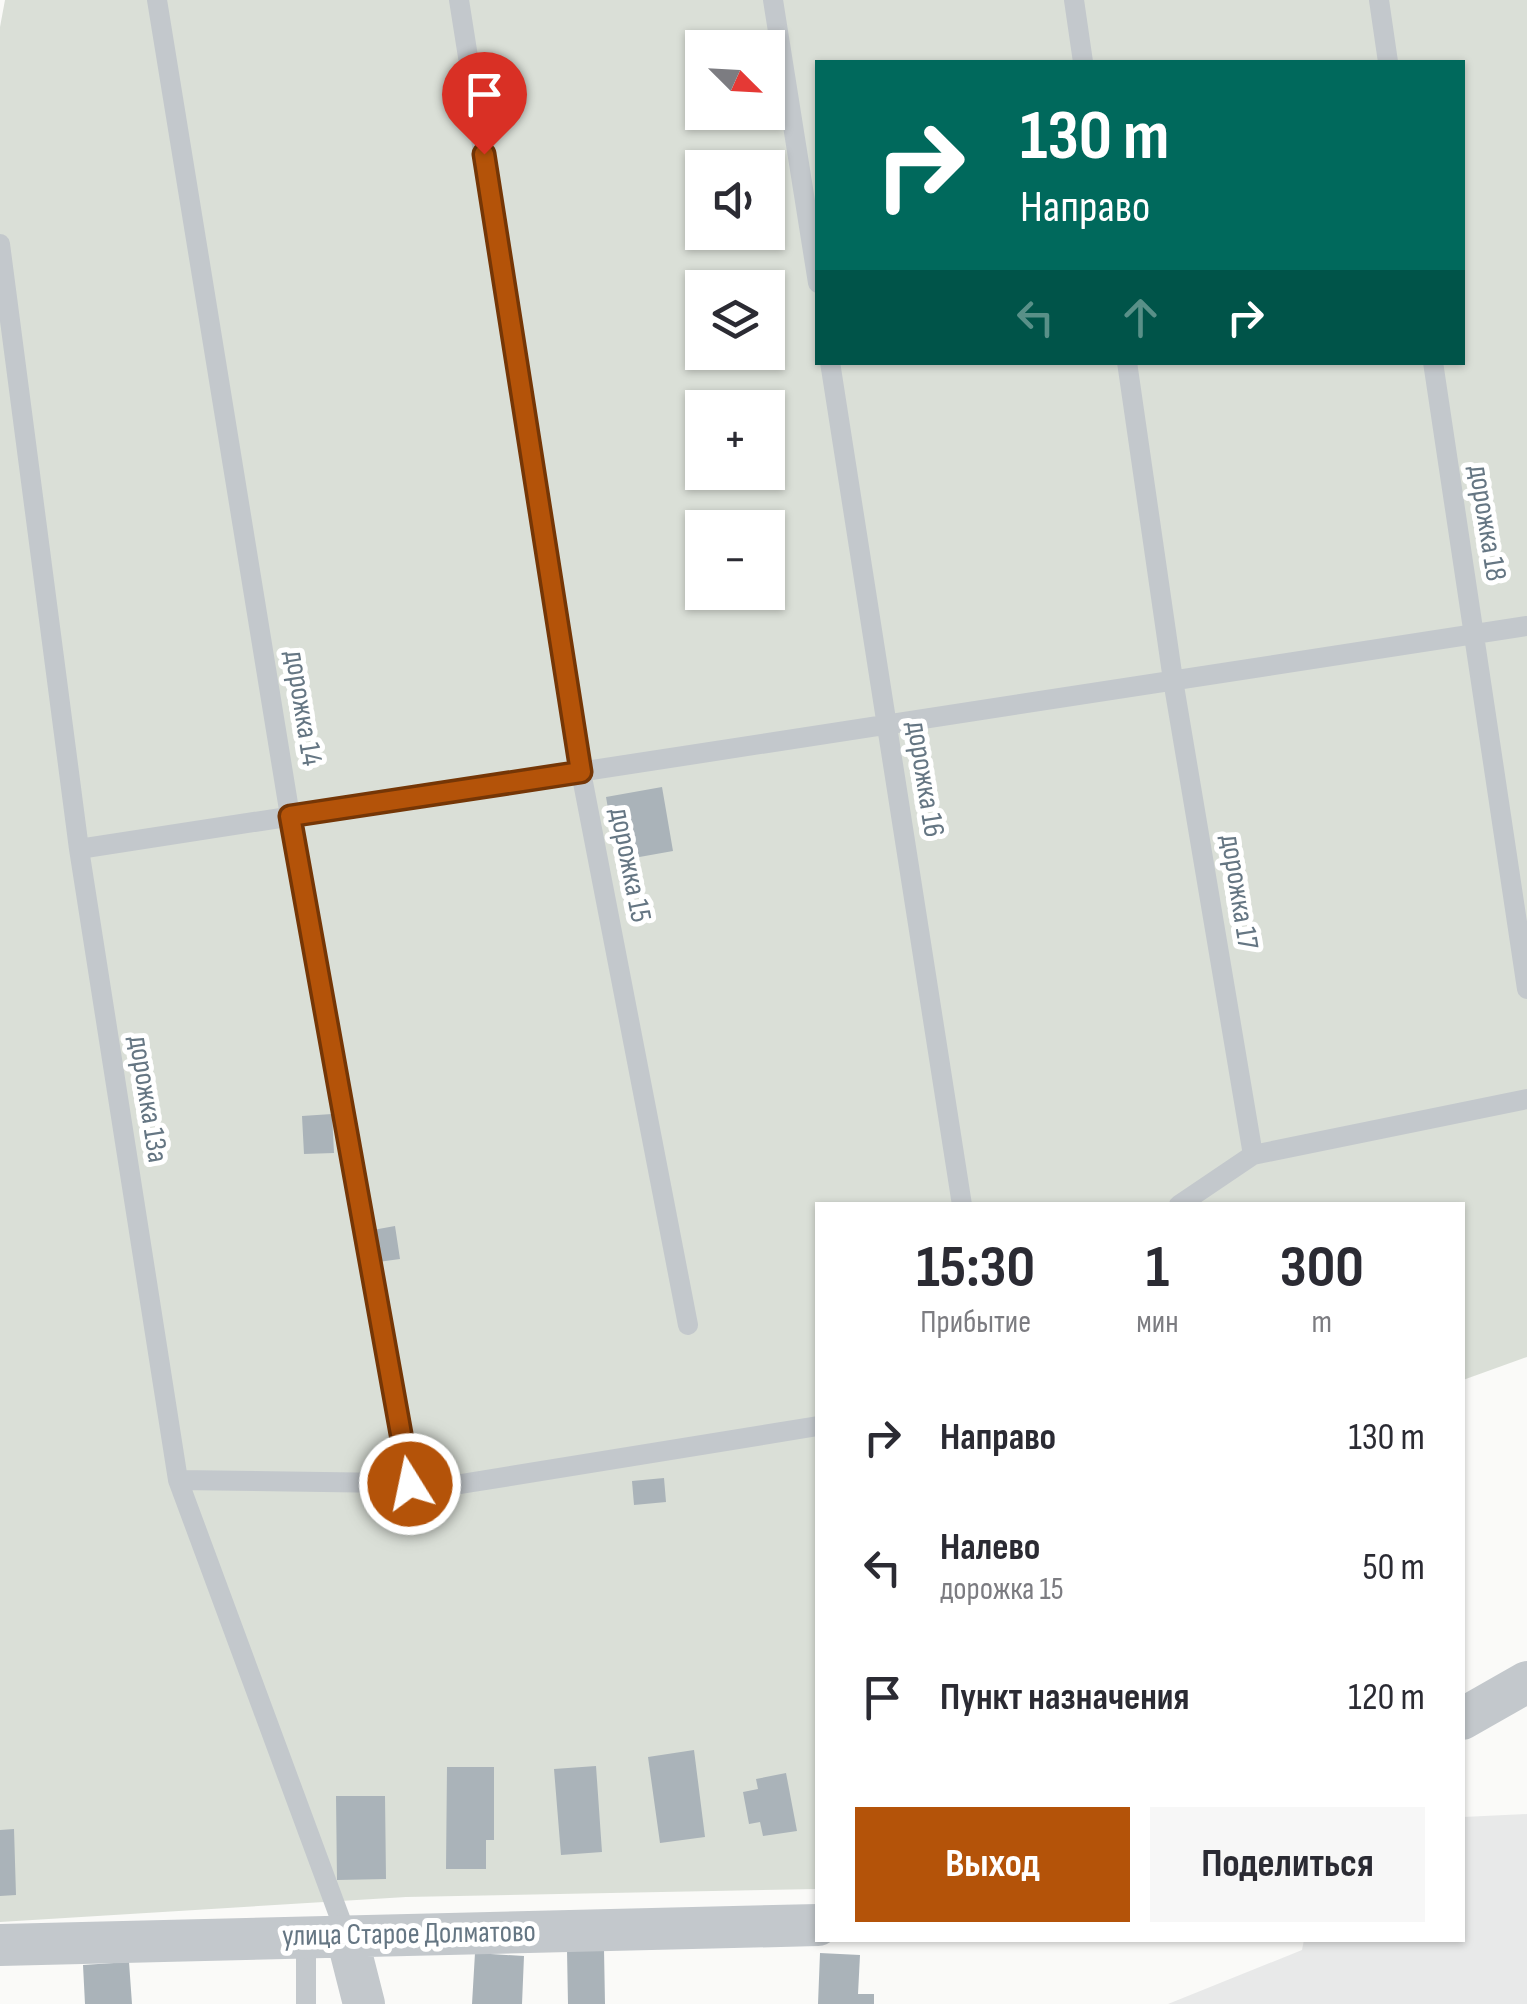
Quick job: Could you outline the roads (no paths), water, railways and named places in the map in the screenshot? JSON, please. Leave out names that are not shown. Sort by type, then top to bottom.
[{"type":"street","points":[[1465,1717],[1527,1682]]},
{"type":"street","name":"улица Старое Долматово","points":[[0,1945],[815,1925]]},
{"type":"street","points":[[326,1936],[364,2004]]},
{"type":"lane","name":"дорожка 14","points":[[157,0],[290,816],[410,1484]]},
{"type":"lane","name":"дорожка 15","points":[[459,0],[581,772],[688,1325]]},
{"type":"lane","points":[[774,0],[815,263]]},
{"type":"lane","points":[[1074,0],[1083,60]]},
{"type":"lane","points":[[1379,0],[1388,60]]},
{"type":"lane","name":"дорожка 13а","points":[[0,244],[79,849],[178,1480],[326,1936]]},
{"type":"lane","name":"дорожка 16","points":[[830,365],[962,1202]]},
{"type":"lane","name":"дорожка 17","points":[[1127,365],[1174,680],[1253,1155]]},
{"type":"lane","name":"дорожка 18","points":[[1433,365],[1527,989]]},
{"type":"lane","points":[[79,849],[1527,626]]},
{"type":"lane","points":[[1184,1202],[1253,1155],[1527,1099]]},
{"type":"lane","points":[[178,1480],[461,1484],[815,1426]]},
{"type":"lane","points":[[306,2004],[326,1936]]}]
